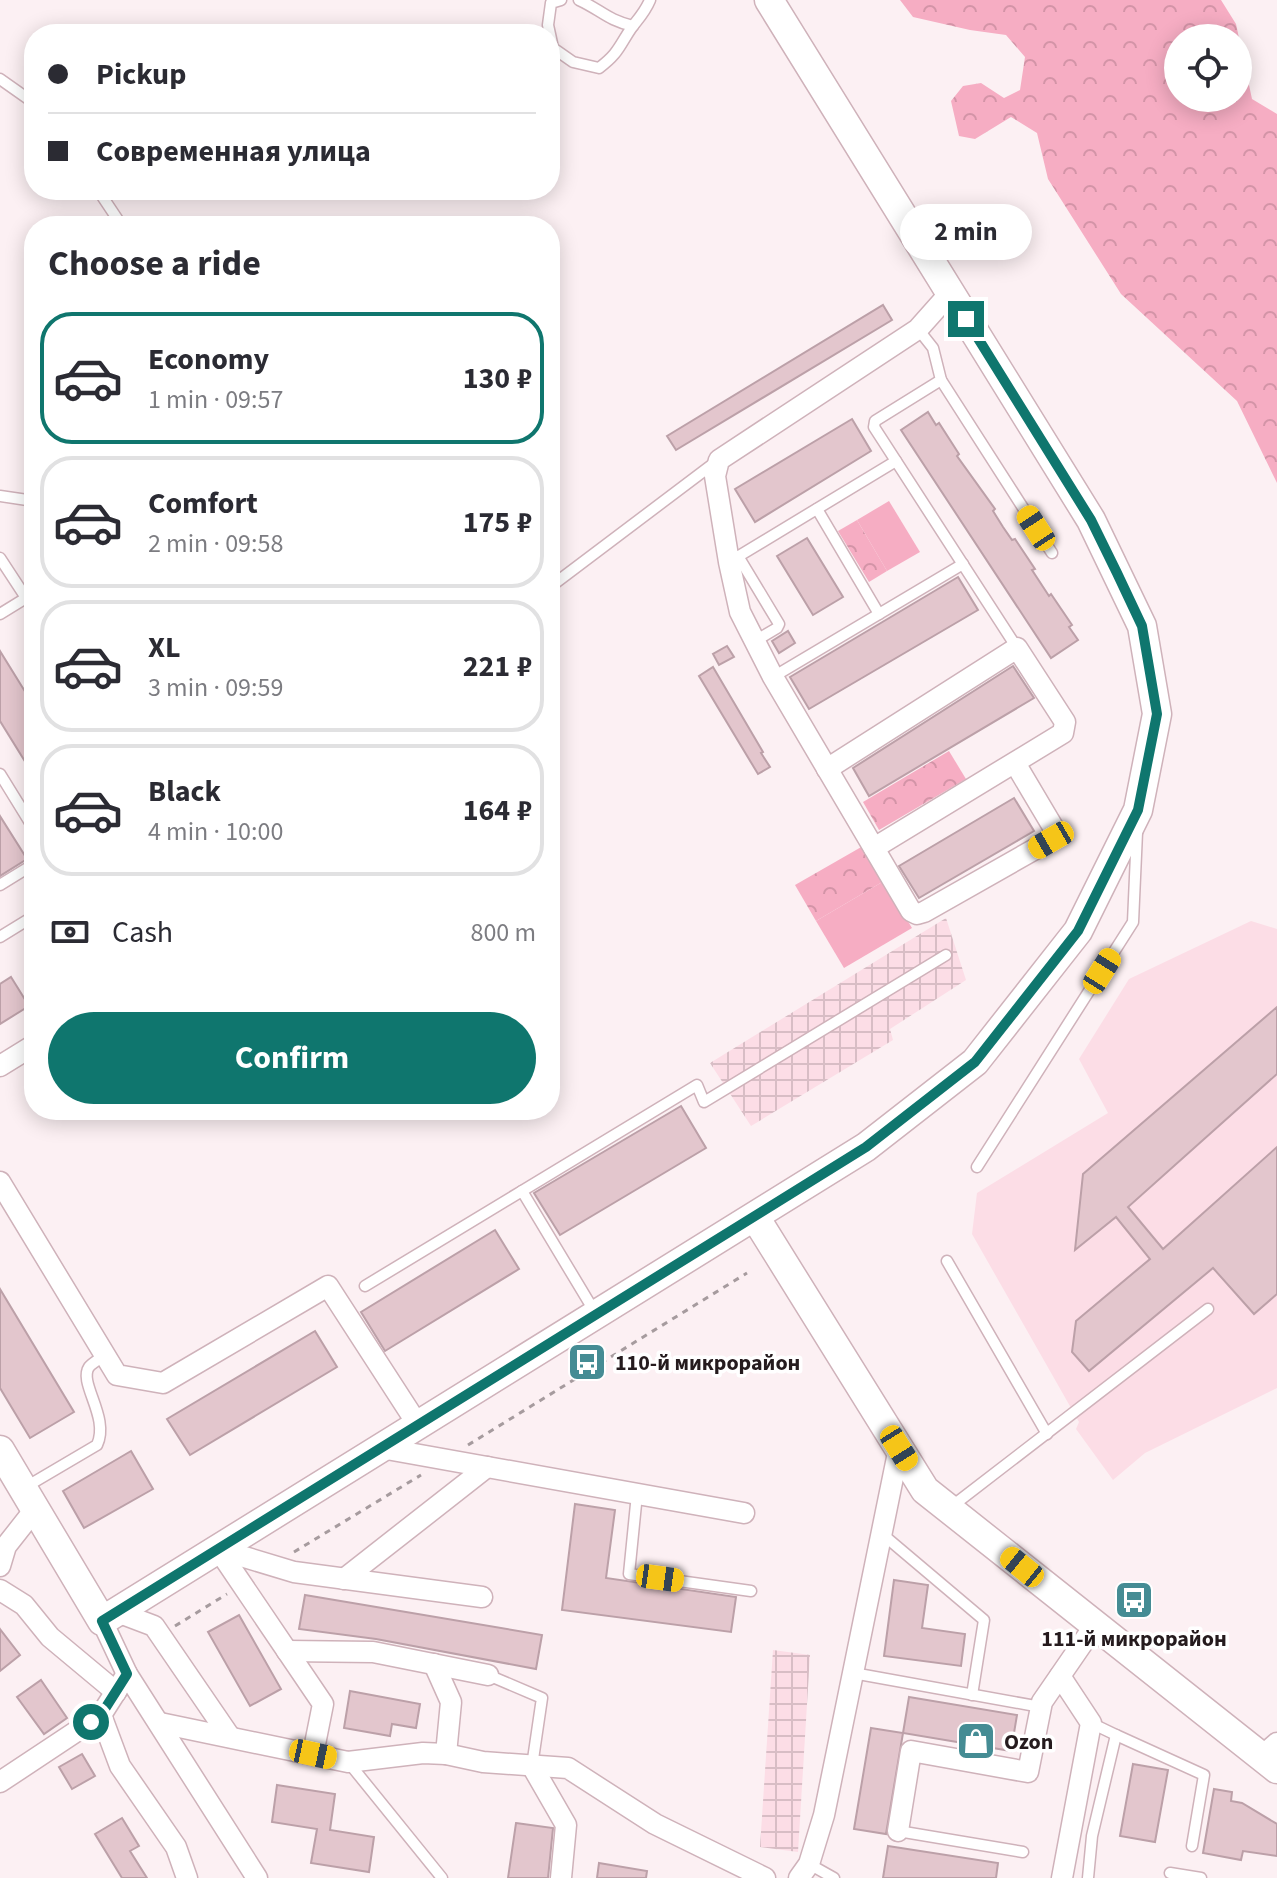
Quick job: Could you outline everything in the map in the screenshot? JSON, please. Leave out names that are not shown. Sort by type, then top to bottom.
[{"type":"street","points":[[110,1616],[866,1147],[975,1062],[1078,931],[1138,810],[1157,714],[1142,626],[1091,520],[769,0]]},
{"type":"street","points":[[950,293],[918,329],[719,460],[715,476],[734,559],[740,612],[773,677],[911,911],[917,914],[1051,840],[1053,827],[1015,763]]},
{"type":"street","points":[[827,769],[1017,648],[1065,722],[1063,733],[874,848]]},
{"type":"street","points":[[0,1066],[24,1051]]},
{"type":"street","points":[[0,1182],[117,1375],[163,1383],[328,1286],[418,1425]]},
{"type":"street","points":[[755,1217],[925,1490],[1095,1625],[1272,1756]]},
{"type":"street","points":[[381,1448],[744,1513]]},
{"type":"street","points":[[804,1871],[824,1815],[899,1448]]},
{"type":"street","points":[[0,1450],[110,1616],[127,1674],[257,1878]]},
{"type":"street","points":[[344,1579],[487,1467]]},
{"type":"street","points":[[0,1566],[6,1546],[30,1498]]},
{"type":"street","points":[[218,1549],[294,1572],[482,1597]]},
{"type":"street","points":[[218,1549],[323,1704],[313,1754]]},
{"type":"street","points":[[0,1590],[24,1605],[50,1637],[116,1692]]},
{"type":"street","points":[[110,1616],[154,1626],[230,1737]]},
{"type":"street","points":[[898,1831],[911,1751],[1028,1772],[1042,1702],[1095,1625]]},
{"type":"street","points":[[287,1651],[373,1652],[488,1675]]},
{"type":"street","points":[[434,1664],[451,1702],[446,1754]]},
{"type":"street","points":[[0,1782],[101,1715],[127,1674]]},
{"type":"street","points":[[1060,1676],[1091,1723],[1062,1878]]},
{"type":"street","points":[[101,1715],[120,1766],[176,1847],[187,1878]]},
{"type":"street","points":[[160,1723],[348,1762],[423,1753],[446,1754],[483,1762],[568,1768],[655,1824],[765,1878]]},
{"type":"street","points":[[532,1766],[566,1825],[561,1878]]},
{"type":"lane","points":[[548,24],[551,3],[561,0]]},
{"type":"lane","points":[[579,0],[593,6],[610,20],[633,26]]},
{"type":"lane","points":[[560,53],[573,62],[599,68],[617,54],[650,0]]},
{"type":"lane","points":[[0,79],[24,96]]},
{"type":"lane","points":[[918,329],[933,348],[941,380],[1052,553]]},
{"type":"lane","points":[[941,380],[873,424],[1017,648]]},
{"type":"lane","points":[[560,579],[719,460]]},
{"type":"lane","points":[[755,641],[779,624],[734,559],[896,461]]},
{"type":"lane","points":[[0,496],[24,500]]},
{"type":"lane","points":[[817,509],[879,614]]},
{"type":"lane","points":[[0,558],[24,595]]},
{"type":"lane","points":[[773,677],[963,564]]},
{"type":"lane","points":[[0,614],[24,599]]},
{"type":"lane","points":[[0,774],[24,813]]},
{"type":"lane","points":[[977,1167],[1133,922],[1138,810]]},
{"type":"lane","points":[[0,885],[24,870]]},
{"type":"lane","points":[[0,937],[24,922]]},
{"type":"lane","points":[[365,1286],[697,1085],[704,1102],[946,955]]},
{"type":"lane","points":[[522,1191],[597,1316]]},
{"type":"lane","points":[[947,1261],[1047,1434]]},
{"type":"lane","points":[[949,1508],[1208,1309]]},
{"type":"lane","points":[[30,1498],[97,1445],[102,1427],[87,1374],[89,1367],[105,1355]]},
{"type":"lane","points":[[637,1494],[629,1574],[751,1591]]},
{"type":"lane","points":[[881,1533],[984,1620],[972,1695]]},
{"type":"lane","points":[[853,1673],[1041,1707]]},
{"type":"lane","points":[[488,1675],[542,1698],[532,1766]]},
{"type":"lane","points":[[1091,1723],[1204,1775],[1192,1846]]},
{"type":"lane","points":[[1088,1878],[1092,1836],[1116,1735]]},
{"type":"lane","points":[[348,1762],[442,1878]]},
{"type":"lane","points":[[898,1831],[1023,1852]]},
{"type":"lane","points":[[804,1871],[834,1878]]},
{"type":"lane","points":[[1170,1873],[1201,1878]]},
{"type":"shaded area","points":[[946,918],[966,980],[890,1029],[893,1040],[751,1126],[710,1063]]},
{"type":"shaded area","points":[[1251,921],[1277,929],[1277,1388],[1145,1453],[1113,1480],[1076,1429],[1079,1422],[972,1234],[977,1193],[1108,1113],[1079,1059],[1129,979]]},
{"type":"shaded area","points":[[773,1650],[810,1655],[798,1852],[760,1847]]},
{"type":"green space","points":[[900,0],[1221,0],[1236,24],[1164,24],[1164,112],[1252,112],[1252,99],[1277,114],[1277,483],[1237,401],[1121,294],[1048,179],[1037,133],[1011,117],[975,139],[959,136],[951,101],[963,86],[981,83],[1004,98],[1020,90],[1025,57],[1006,35],[913,17]]},
{"type":"green space","points":[[889,501],[920,552],[887,571],[857,520]]},
{"type":"green space","points":[[857,520],[887,571],[869,582],[838,531]]},
{"type":"green space","points":[[949,751],[966,779],[879,830],[863,802]]},
{"type":"green space","points":[[863,846],[884,881],[816,921],[795,885]]},
{"type":"green space","points":[[884,881],[912,928],[844,968],[816,921]]},
{"type":"building","points":[[883,305],[892,320],[676,450],[667,436]]},
{"type":"building","points":[[928,412],[936,425],[939,423],[959,454],[957,456],[995,509],[993,511],[1003,527],[1012,540],[1015,539],[1049,596],[1051,594],[1072,625],[1069,627],[1078,640],[1051,658],[901,430]]},
{"type":"building","points":[[852,419],[871,451],[755,522],[735,489]]},
{"type":"building","points":[[807,538],[843,597],[813,615],[777,556]]},
{"type":"building","points":[[958,577],[978,610],[809,709],[790,677]]},
{"type":"building","points":[[788,631],[795,643],[779,653],[772,641]]},
{"type":"building","points":[[727,646],[734,657],[719,665],[713,654]]},
{"type":"building","points":[[0,651],[24,690],[24,760],[0,721]]},
{"type":"building","points":[[1013,666],[1034,698],[869,796],[853,768]]},
{"type":"building","points":[[713,667],[770,767],[758,774],[699,676]]},
{"type":"building","points":[[1014,798],[1034,831],[919,898],[899,866]]},
{"type":"building","points":[[0,816],[24,854],[24,861],[0,876]]},
{"type":"building","points":[[11,977],[24,998],[24,1009],[0,1024],[0,984]]},
{"type":"building","points":[[1277,1007],[1277,1074],[1128,1207],[1163,1249],[1277,1147],[1277,1294],[1254,1314],[1213,1268],[1089,1371],[1072,1352],[1076,1321],[1150,1259],[1116,1217],[1075,1250],[1083,1174]]},
{"type":"building","points":[[681,1106],[706,1148],[560,1235],[534,1193]]},
{"type":"building","points":[[495,1230],[519,1269],[385,1351],[361,1312]]},
{"type":"building","points":[[0,1289],[74,1412],[30,1438],[0,1388]]},
{"type":"building","points":[[315,1331],[337,1367],[190,1455],[167,1419]]},
{"type":"building","points":[[131,1451],[153,1489],[84,1528],[63,1491]]},
{"type":"building","points":[[575,1504],[615,1510],[606,1578],[736,1597],[731,1632],[562,1610]]},
{"type":"building","points":[[894,1580],[928,1585],[922,1628],[965,1634],[961,1666],[884,1656]]},
{"type":"building","points":[[305,1595],[542,1635],[536,1669],[376,1639],[299,1629]]},
{"type":"building","points":[[239,1615],[281,1689],[250,1706],[208,1632]]},
{"type":"building","points":[[0,1629],[20,1655],[0,1671]]},
{"type":"building","points":[[41,1680],[67,1718],[44,1734],[17,1697]]},
{"type":"building","points":[[350,1691],[420,1704],[416,1728],[392,1724],[390,1736],[344,1728]]},
{"type":"building","points":[[909,1697],[1017,1715],[1011,1751],[903,1733]]},
{"type":"building","points":[[871,1728],[903,1733],[886,1834],[854,1829]]},
{"type":"building","points":[[82,1754],[95,1776],[72,1789],[59,1767]]},
{"type":"building","points":[[1133,1764],[1168,1770],[1155,1842],[1120,1836]]},
{"type":"building","points":[[277,1785],[335,1794],[330,1830],[374,1837],[369,1872],[311,1863],[317,1829],[272,1822]]},
{"type":"building","points":[[1214,1789],[1232,1792],[1231,1801],[1242,1803],[1277,1824],[1277,1856],[1243,1851],[1241,1860],[1203,1853]]},
{"type":"building","points":[[122,1818],[139,1846],[130,1851],[147,1878],[122,1878],[95,1834]]},
{"type":"building","points":[[516,1823],[553,1828],[548,1878],[508,1878]]},
{"type":"building","points":[[888,1846],[998,1863],[996,1878],[883,1878]]},
{"type":"building","points":[[599,1863],[647,1871],[646,1878],[597,1878]]},
{"type":"place","name":"110-й микрорайон","points":[[587,1362]]},
{"type":"place","name":"111-й микрорайон","points":[[1134,1600]]},
{"type":"place","name":"Ozon","points":[[976,1741]]},
{"type":"route","points":[[91,1722],[101,1715],[127,1674],[102,1621],[866,1147],[975,1062],[1078,931],[1138,810],[1157,714],[1142,626],[1091,520],[966,319]]}]
